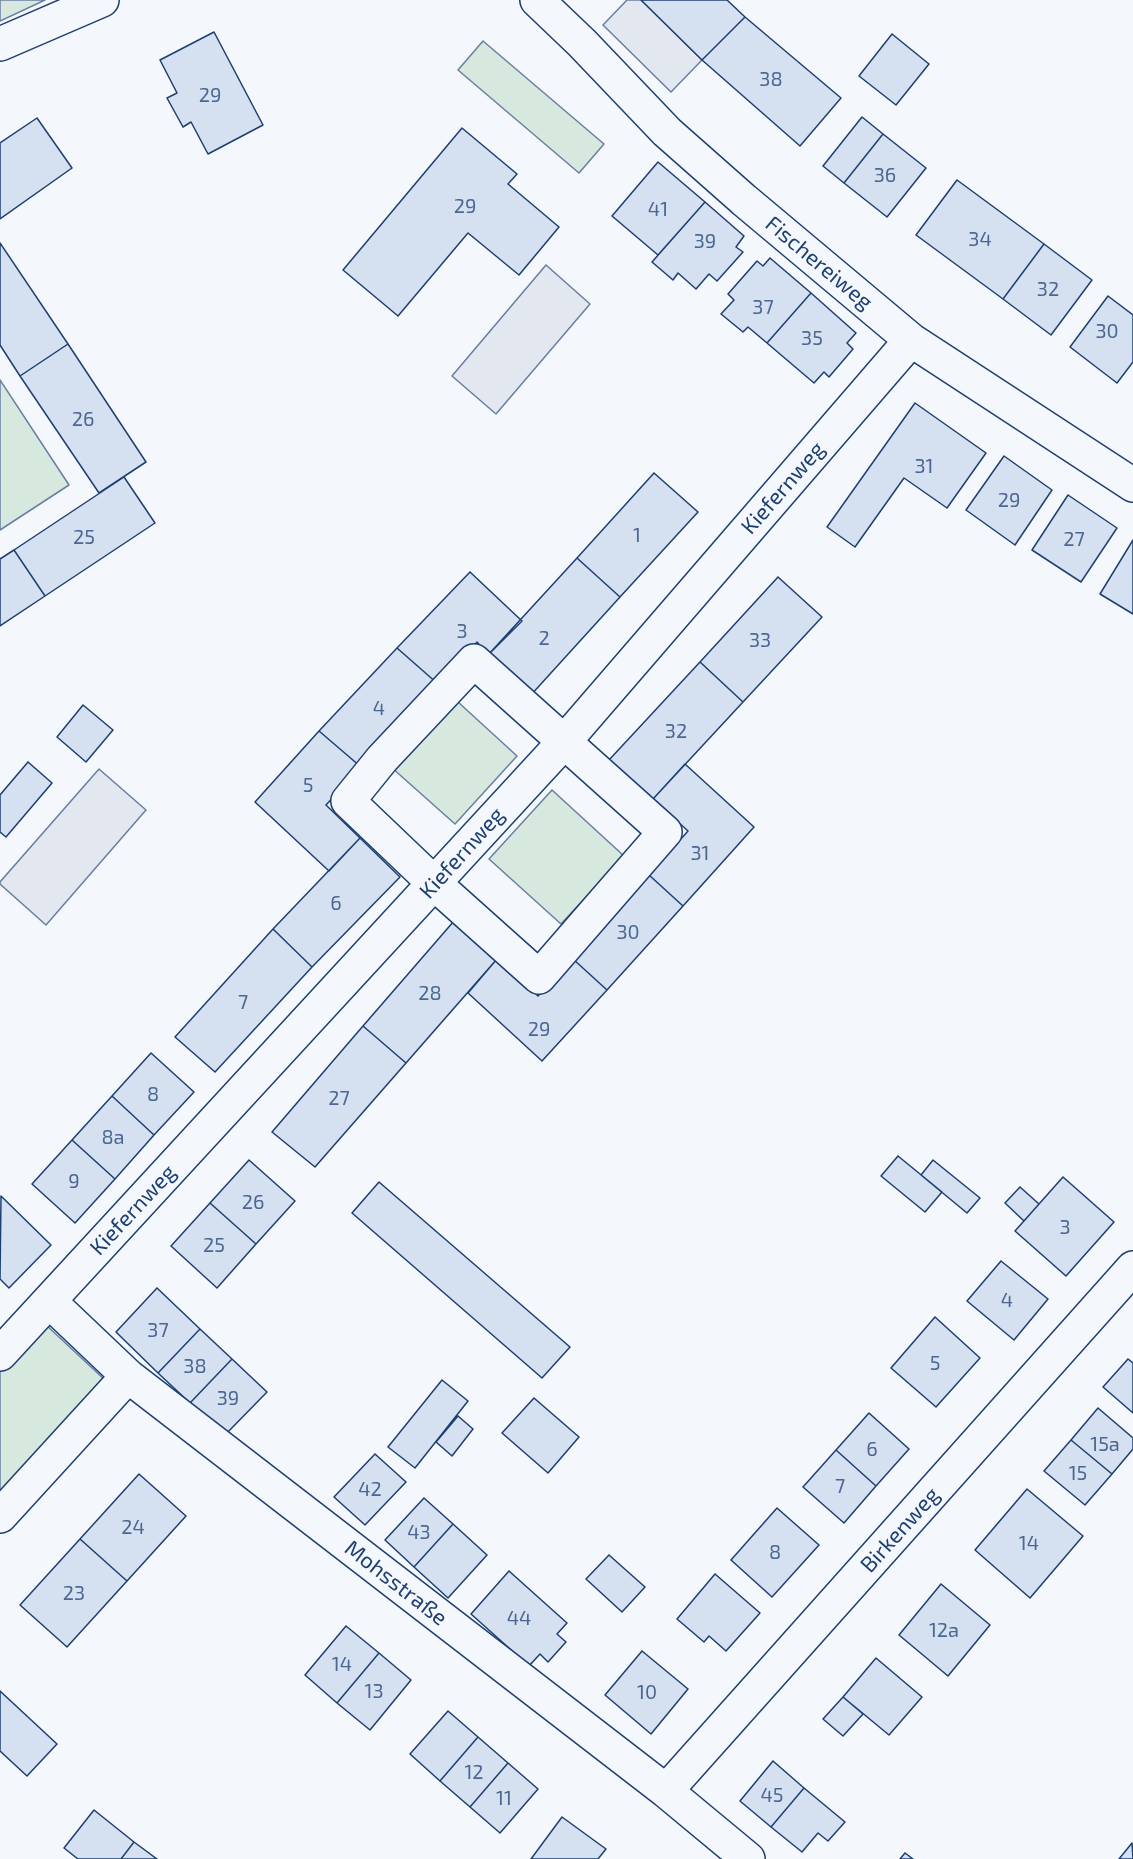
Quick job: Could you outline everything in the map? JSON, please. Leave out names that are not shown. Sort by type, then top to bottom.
[{"type":"street","points":[[0,44],[102,0]]},
{"type":"street","name":"Fischereiweg","points":[[537,0],[582,43],[667,132],[910,340],[1133,485]]},
{"type":"street","name":"Kiefernweg","points":[[0,1354],[564,742],[910,340]]},
{"type":"street","points":[[474,661],[665,832],[539,977],[435,884],[348,801],[390,751],[474,661]]},
{"type":"street","name":"Birkenweg","points":[[666,1791],[1133,1268]]},
{"type":"street","name":"Mohsstraße","points":[[49,1301],[128,1376],[666,1791],[748,1859]]},
{"type":"street","points":[[0,1516],[128,1376]]},
{"type":"shaded area","points":[[0,0],[45,0],[0,21]]},
{"type":"shaded area","points":[[627,0],[641,0],[702,60],[671,92],[603,25]]},
{"type":"shaded area","points":[[483,41],[604,144],[579,173],[458,70]]},
{"type":"shaded area","points":[[546,265],[590,304],[496,414],[452,376]]},
{"type":"shaded area","points":[[0,380],[69,485],[0,530]]},
{"type":"shaded area","points":[[446,691],[517,756],[455,824],[382,759]]},
{"type":"shaded area","points":[[99,769],[146,810],[46,925],[0,882]]},
{"type":"shaded area","points":[[552,790],[624,856],[561,924],[489,859]]},
{"type":"shaded area","points":[[44,1323],[106,1381],[0,1494],[0,1371]]},
{"type":"building","points":[[641,0],[727,0],[745,17],[702,60]]},
{"type":"building","points":[[745,17],[841,98],[800,146],[702,60]]},
{"type":"building","points":[[214,32],[263,125],[208,154],[191,122],[183,127],[167,98],[177,93],[160,60]]},
{"type":"building","points":[[892,34],[929,64],[896,105],[859,76]]},
{"type":"building","points":[[862,117],[883,134],[844,183],[823,166]]},
{"type":"building","points":[[37,118],[72,168],[0,219],[0,143]]},
{"type":"building","points":[[462,128],[517,174],[508,184],[559,227],[519,275],[468,233],[398,316],[343,270]]},
{"type":"building","points":[[883,134],[926,168],[887,217],[844,183]]},
{"type":"building","points":[[658,162],[705,202],[658,255],[612,216]]},
{"type":"building","points":[[957,180],[1044,244],[1003,299],[916,235]]},
{"type":"building","points":[[705,202],[744,236],[736,247],[743,252],[717,281],[709,274],[696,289],[678,273],[673,280],[652,262]]},
{"type":"building","points":[[0,243],[68,344],[20,376],[0,345]]},
{"type":"building","points":[[1044,244],[1092,280],[1051,335],[1003,299]]},
{"type":"building","points":[[770,258],[811,293],[767,343],[748,327],[743,332],[721,314],[734,300],[728,294],[757,261],[763,266]]},
{"type":"building","points":[[811,293],[856,333],[847,343],[853,349],[829,377],[824,372],[814,383],[767,343]]},
{"type":"building","points":[[1108,296],[1133,315],[1133,362],[1117,383],[1070,347]]},
{"type":"building","points":[[68,344],[146,462],[99,493],[20,376]]},
{"type":"building","points":[[915,403],[986,453],[947,508],[904,478],[855,547],[827,527]]},
{"type":"building","points":[[1004,456],[1052,490],[1015,545],[966,510]]},
{"type":"building","points":[[654,473],[698,512],[620,597],[577,558]]},
{"type":"building","points":[[124,477],[155,523],[45,596],[14,550]]},
{"type":"building","points":[[1068,495],[1117,528],[1081,582],[1032,550]]},
{"type":"building","points":[[1133,540],[1133,614],[1100,594]]},
{"type":"building","points":[[14,550],[45,596],[0,626],[0,559]]},
{"type":"building","points":[[577,558],[620,597],[530,696],[488,655]]},
{"type":"building","points":[[470,572],[522,621],[488,655],[477,642],[438,684],[397,648]]},
{"type":"building","points":[[778,577],[822,617],[743,702],[700,662]]},
{"type":"building","points":[[397,648],[438,684],[361,767],[319,731]]},
{"type":"building","points":[[700,662],[743,702],[653,799],[609,760]]},
{"type":"building","points":[[83,705],[113,730],[86,762],[57,737]]},
{"type":"building","points":[[319,731],[361,767],[326,805],[360,838],[329,871],[255,802]]},
{"type":"building","points":[[28,762],[52,783],[6,837],[0,832],[0,795]]},
{"type":"building","points":[[685,764],[754,827],[683,906],[649,875],[688,831],[653,799]]},
{"type":"building","points":[[360,838],[400,877],[312,967],[273,929]]},
{"type":"building","points":[[649,875],[683,906],[607,990],[573,959]]},
{"type":"building","points":[[454,921],[497,959],[406,1063],[363,1026]]},
{"type":"building","points":[[273,929],[312,967],[215,1072],[175,1037]]},
{"type":"building","points":[[497,959],[538,996],[573,959],[607,990],[542,1061],[468,993]]},
{"type":"building","points":[[363,1026],[406,1063],[315,1167],[272,1132]]},
{"type":"building","points":[[151,1053],[194,1092],[154,1135],[112,1096]]},
{"type":"building","points":[[112,1096],[154,1135],[115,1179],[72,1140]]},
{"type":"building","points":[[72,1140],[115,1179],[75,1223],[32,1184]]},
{"type":"building","points":[[898,1156],[942,1192],[925,1212],[881,1176]]},
{"type":"building","points":[[249,1160],[295,1201],[256,1244],[210,1203]]},
{"type":"building","points":[[933,1160],[980,1198],[967,1213],[921,1175]]},
{"type":"building","points":[[1063,1177],[1114,1222],[1066,1276],[1015,1231]]},
{"type":"building","points":[[379,1182],[570,1347],[542,1378],[352,1213]]},
{"type":"building","points":[[1020,1187],[1039,1204],[1024,1221],[1005,1203]]},
{"type":"building","points":[[1,1196],[51,1245],[9,1288],[0,1279]]},
{"type":"building","points":[[210,1203],[256,1244],[217,1288],[171,1246]]},
{"type":"building","points":[[1001,1261],[1048,1299],[1014,1340],[967,1301]]},
{"type":"building","points":[[157,1288],[200,1329],[158,1373],[116,1332]]},
{"type":"building","points":[[935,1317],[980,1358],[936,1407],[891,1368]]},
{"type":"building","points":[[200,1329],[232,1359],[190,1403],[158,1373]]},
{"type":"building","points":[[232,1359],[267,1392],[225,1435],[190,1403]]},
{"type":"building","points":[[1128,1359],[1133,1363],[1133,1413],[1103,1387]]},
{"type":"building","points":[[442,1380],[468,1401],[415,1468],[388,1447]]},
{"type":"building","points":[[534,1398],[579,1437],[548,1473],[502,1433]]},
{"type":"building","points":[[1098,1408],[1133,1438],[1133,1449],[1112,1474],[1071,1440]]},
{"type":"building","points":[[869,1413],[909,1449],[876,1486],[836,1450]]},
{"type":"building","points":[[458,1416],[473,1429],[452,1456],[436,1442]]},
{"type":"building","points":[[1071,1440],[1112,1474],[1085,1505],[1044,1471]]},
{"type":"building","points":[[836,1450],[876,1486],[844,1523],[803,1487]]},
{"type":"building","points":[[375,1454],[406,1482],[365,1525],[334,1497]]},
{"type":"building","points":[[139,1474],[186,1516],[127,1581],[80,1539]]},
{"type":"building","points":[[1027,1489],[1083,1536],[1030,1598],[975,1550]]},
{"type":"building","points":[[424,1498],[453,1524],[414,1567],[385,1540]]},
{"type":"building","points":[[777,1508],[819,1545],[772,1597],[731,1560]]},
{"type":"building","points":[[453,1524],[487,1555],[448,1598],[414,1567]]},
{"type":"building","points":[[80,1539],[127,1581],[67,1647],[20,1605]]},
{"type":"building","points":[[609,1555],[645,1587],[622,1612],[586,1579]]},
{"type":"building","points":[[509,1571],[567,1623],[557,1634],[566,1642],[548,1662],[540,1654],[529,1666],[471,1614]]},
{"type":"building","points":[[715,1574],[760,1613],[726,1651],[709,1636],[704,1642],[677,1619]]},
{"type":"building","points":[[941,1584],[990,1625],[948,1676],[899,1635]]},
{"type":"building","points":[[346,1626],[379,1653],[337,1703],[305,1675]]},
{"type":"building","points":[[642,1651],[688,1689],[651,1734],[605,1695]]},
{"type":"building","points":[[379,1653],[411,1680],[370,1730],[337,1703]]},
{"type":"building","points":[[876,1658],[922,1697],[889,1735],[843,1697]]},
{"type":"building","points":[[0,1691],[57,1744],[27,1776],[0,1751]]},
{"type":"building","points":[[843,1697],[863,1714],[843,1736],[823,1719]]},
{"type":"building","points":[[448,1711],[478,1737],[440,1781],[410,1754]]},
{"type":"building","points":[[478,1737],[508,1763],[470,1807],[440,1781]]},
{"type":"building","points":[[773,1761],[804,1788],[771,1827],[740,1801]]},
{"type":"building","points":[[508,1763],[538,1789],[500,1833],[470,1807]]},
{"type":"building","points":[[804,1788],[845,1822],[828,1841],[818,1833],[802,1852],[771,1827]]},
{"type":"building","points":[[94,1810],[134,1842],[121,1859],[78,1859],[64,1848]]},
{"type":"building","points":[[562,1817],[606,1849],[598,1859],[531,1859]]},
{"type":"building","points":[[134,1842],[157,1859],[121,1859]]},
{"type":"building","points":[[1132,1843],[1133,1859],[1119,1859]]},
{"type":"building","points":[[905,1853],[913,1859],[900,1859]]}]
